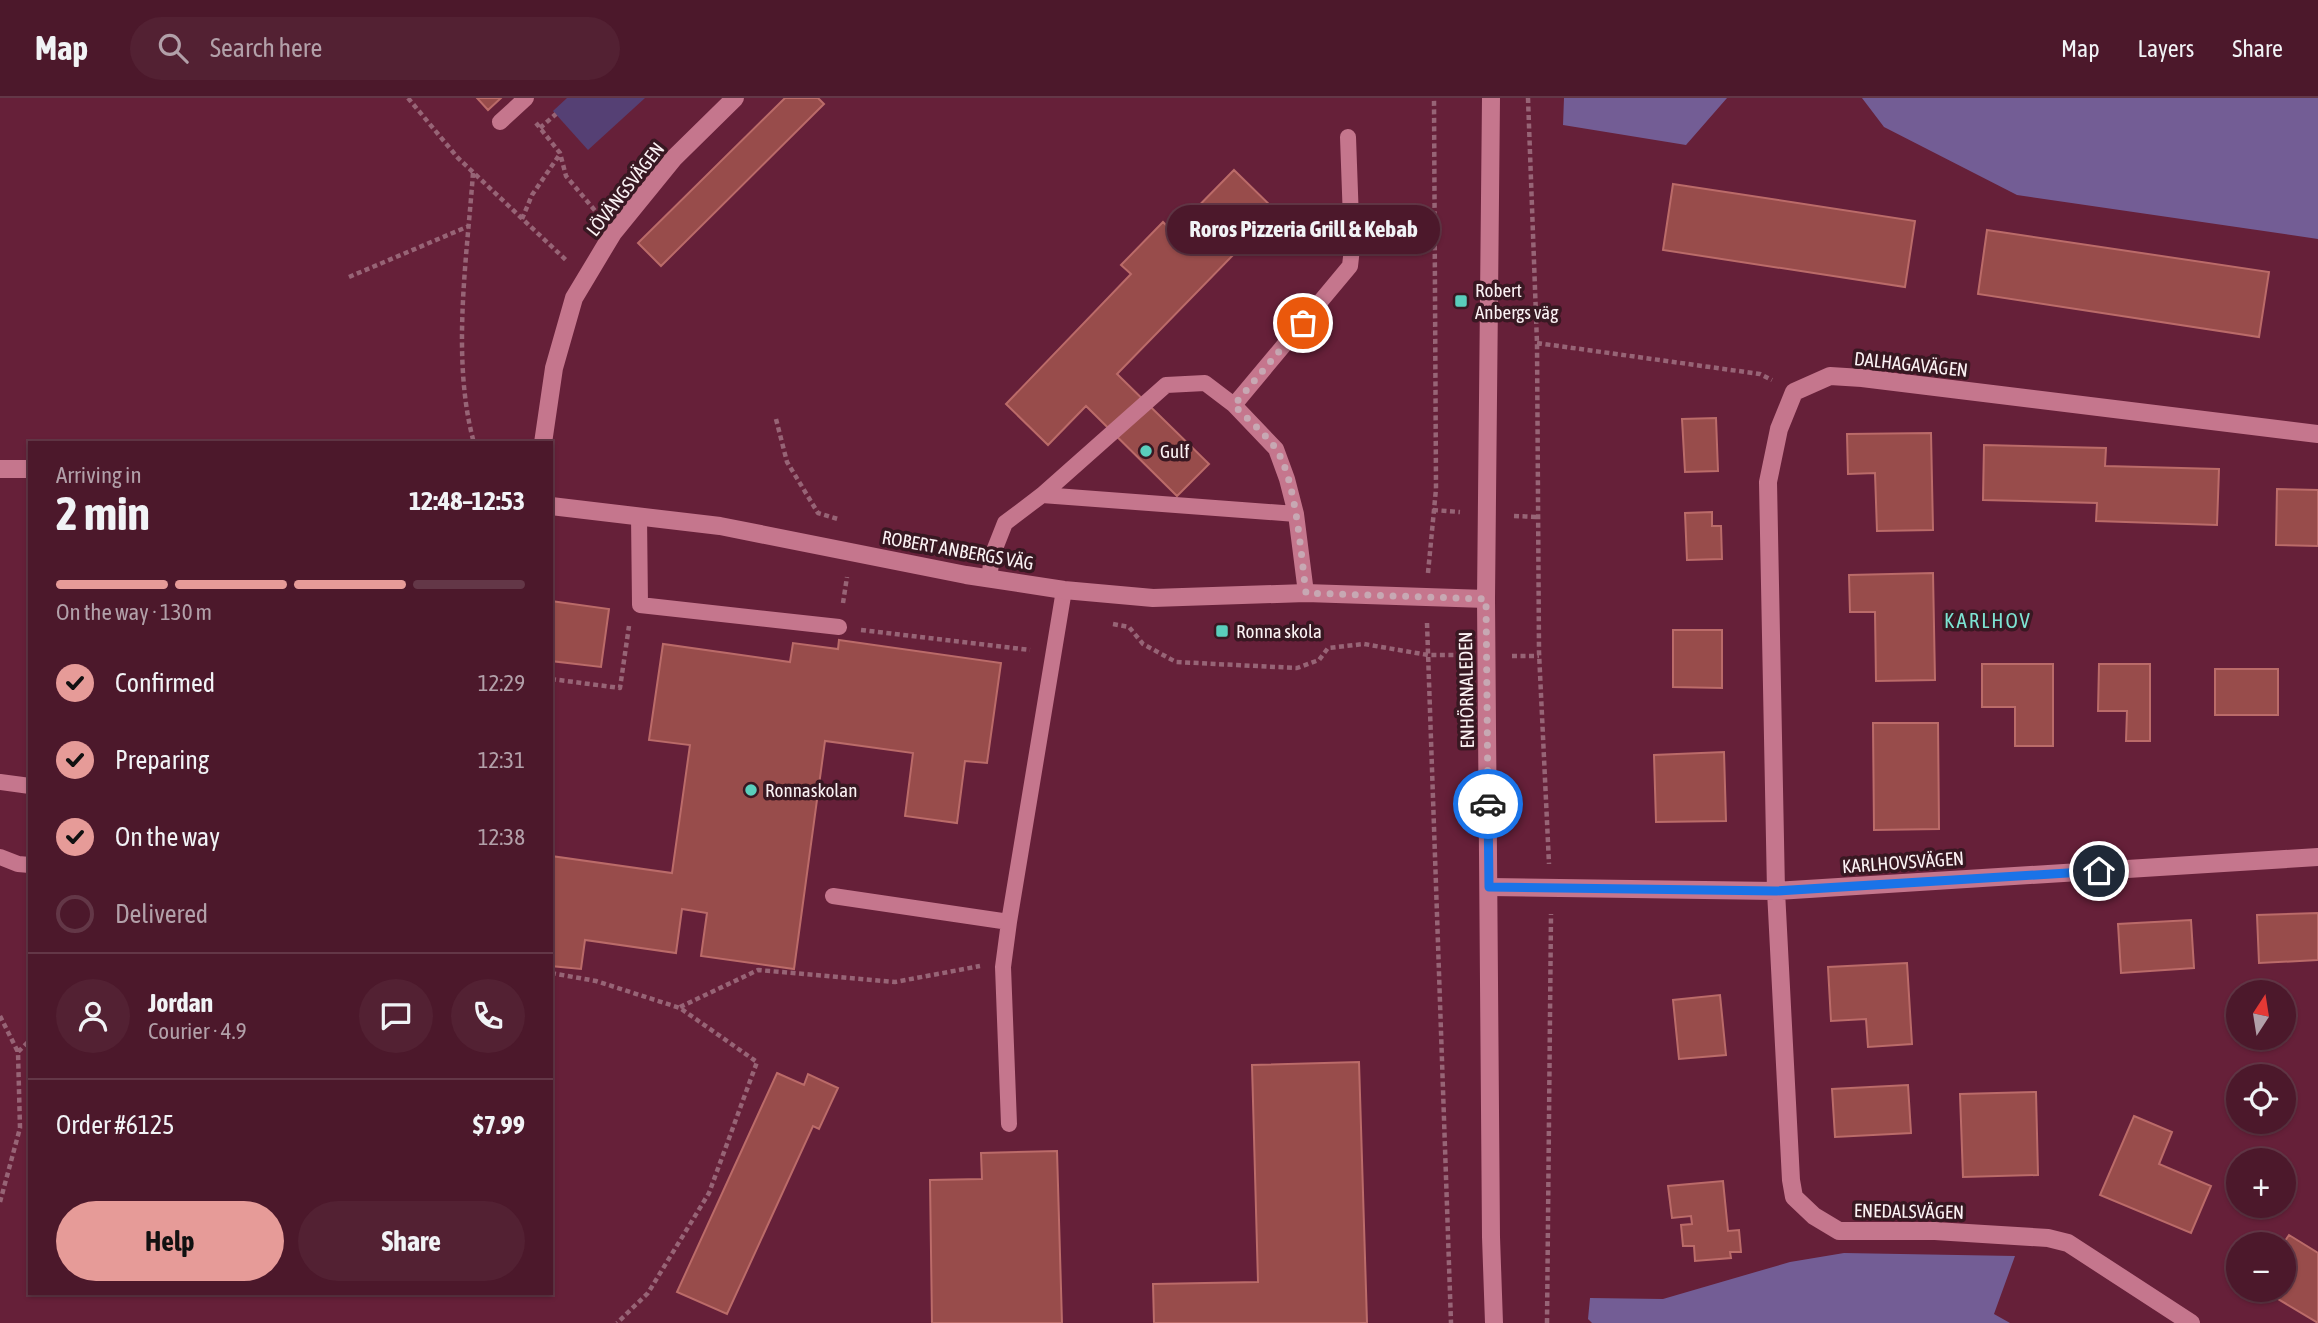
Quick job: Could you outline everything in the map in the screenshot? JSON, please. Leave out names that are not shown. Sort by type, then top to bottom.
[{"type":"street","name":"LÖVÄNGSVÄGEN","points":[[543,441],[554,368],[575,298],[613,233],[674,158],[735,98]]},
{"type":"street","name":"ENHÖRNALEDEN","points":[[1491,98],[1486,599],[1494,1323]]},
{"type":"street","name":"DALHAGAVÄGEN","points":[[1794,392],[1830,376],[1862,378],[2318,434]]},
{"type":"street","points":[[1776,891],[1768,482],[1779,429],[1794,392]]},
{"type":"street","points":[[0,468],[28,469]]},
{"type":"street","name":"ROBERT ANBERGS VÄG","points":[[553,506],[720,526],[989,579],[1064,590],[1153,598],[1306,593],[1486,599]]},
{"type":"street","name":"KARLHOVSVÄGEN","points":[[1489,887],[1776,891],[2318,857]]},
{"type":"street","name":"ENEDALSVÄGEN","points":[[1776,891],[1794,1197],[1814,1216],[1839,1231],[1935,1231],[2048,1238],[2068,1243],[2191,1323]]},
{"type":"lane","points":[[500,122],[523,101]]},
{"type":"lane","points":[[1234,405],[1350,266],[1352,247],[1348,137]]},
{"type":"lane","points":[[989,579],[992,556],[1005,523],[1042,495],[1166,385],[1205,383],[1234,405],[1276,449],[1296,514],[1306,593]]},
{"type":"lane","points":[[1042,495],[1296,514]]},
{"type":"lane","points":[[639,516],[640,605],[839,627]]},
{"type":"lane","points":[[1009,1124],[1004,961],[1064,590]]},
{"type":"lane","points":[[0,782],[28,786]]},
{"type":"lane","points":[[0,857],[28,865]]},
{"type":"lane","points":[[833,896],[1009,922]]},
{"type":"path","points":[[408,98],[473,173],[565,260],[591,270]]},
{"type":"path","points":[[1434,98],[1436,489],[1426,596],[1451,1323]]},
{"type":"path","points":[[1528,98],[1537,343],[1539,652],[1551,888],[1546,1323]]},
{"type":"path","points":[[523,101],[560,153],[566,176],[613,233]]},
{"type":"path","points":[[540,128],[556,114]]},
{"type":"path","points":[[522,219],[532,195],[560,153]]},
{"type":"path","points":[[473,173],[462,322],[466,416],[473,441]]},
{"type":"path","points":[[349,277],[469,226]]},
{"type":"path","points":[[1537,343],[1760,374],[1794,392]]},
{"type":"path","points":[[776,419],[787,462],[818,513],[856,525],[839,627],[1054,653]]},
{"type":"path","points":[[553,679],[620,688],[630,621],[640,605]]},
{"type":"path","points":[[680,1008],[758,970],[895,982],[1004,961]]},
{"type":"path","points":[[553,973],[596,981],[680,1008],[757,1062],[709,1193],[648,1293],[617,1323]]},
{"type":"path","points":[[0,1017],[18,1052],[20,1128],[0,1202]]},
{"type":"path","points":[[18,1052],[28,1042]]},
{"type":"shaded area","points":[[567,98],[645,98],[588,150],[553,111]]},
{"type":"shaded area","points":[[1564,98],[1727,98],[1686,145],[1563,125]]},
{"type":"shaded area","points":[[1862,98],[2318,98],[2318,239],[2017,195],[1884,127]]},
{"type":"shaded area","points":[[1844,1253],[2015,1256],[1994,1314],[2010,1323],[1592,1323],[1588,1319],[1590,1298],[1663,1299],[1790,1262]]},
{"type":"building","points":[[477,98],[501,98],[488,110]]},
{"type":"building","points":[[785,98],[818,98],[824,104],[661,266],[638,243]]},
{"type":"building","points":[[1234,170],[1276,211],[1117,374],[1209,464],[1177,496],[1086,406],[1048,445],[1006,404],[1131,274],[1121,265],[1163,222],[1173,232]]},
{"type":"building","points":[[1673,184],[1915,221],[1905,287],[1663,250]]},
{"type":"building","points":[[1987,230],[2269,272],[2259,337],[1978,294]]},
{"type":"building","points":[[1716,418],[1718,471],[1685,472],[1682,419]]},
{"type":"building","points":[[1931,433],[1933,530],[1877,531],[1875,473],[1848,474],[1847,434]]},
{"type":"building","points":[[1984,445],[2106,448],[2105,466],[2219,469],[2217,525],[2096,521],[2097,503],[1983,500]]},
{"type":"building","points":[[2277,489],[2318,490],[2318,546],[2276,545]]},
{"type":"building","points":[[1712,512],[1712,526],[1721,526],[1722,559],[1687,560],[1685,513]]},
{"type":"building","points":[[1933,573],[1935,680],[1876,681],[1875,612],[1850,612],[1849,575]]},
{"type":"building","points":[[553,601],[609,609],[601,667],[553,661]]},
{"type":"building","points":[[1673,630],[1722,630],[1722,688],[1673,687]]},
{"type":"building","name":"Ronnaskolan","points":[[839,640],[1001,663],[987,763],[965,761],[957,823],[905,816],[913,753],[825,741],[794,969],[701,956],[707,913],[682,909],[676,953],[585,940],[581,969],[553,966],[553,856],[672,873],[690,745],[649,740],[663,644],[790,662],[793,643],[838,649]]},
{"type":"building","points":[[1982,664],[2053,664],[2053,746],[2015,746],[2015,707],[1982,707]]},
{"type":"building","points":[[2099,664],[2150,664],[2150,741],[2126,741],[2127,711],[2098,711]]},
{"type":"building","points":[[2215,669],[2278,669],[2278,715],[2215,715]]},
{"type":"building","points":[[1873,723],[1938,723],[1939,829],[1874,830]]},
{"type":"building","points":[[1724,752],[1726,821],[1656,822],[1654,755]]},
{"type":"building","points":[[2318,913],[2318,960],[2259,963],[2257,915]]},
{"type":"building","points":[[2191,920],[2194,968],[2121,973],[2118,924]]},
{"type":"building","points":[[1907,963],[1912,1044],[1868,1047],[1866,1019],[1831,1021],[1828,967]]},
{"type":"building","points":[[1720,995],[1726,1055],[1679,1059],[1673,1000]]},
{"type":"building","points":[[1359,1062],[1367,1323],[1154,1323],[1153,1284],[1258,1282],[1252,1065]]},
{"type":"building","points":[[777,1073],[804,1085],[808,1074],[838,1088],[819,1129],[813,1126],[727,1314],[677,1292]]},
{"type":"building","points":[[1908,1085],[1911,1133],[1835,1137],[1832,1089]]},
{"type":"building","points":[[2036,1092],[2038,1175],[1963,1177],[1960,1094]]},
{"type":"building","points":[[2134,1116],[2172,1132],[2159,1164],[2211,1186],[2191,1233],[2100,1195]]},
{"type":"building","points":[[1057,1151],[1062,1323],[932,1323],[930,1180],[982,1179],[981,1153]]},
{"type":"building","points":[[1723,1181],[1728,1231],[1739,1230],[1741,1252],[1730,1252],[1731,1258],[1695,1261],[1694,1246],[1683,1246],[1681,1225],[1692,1224],[1691,1216],[1672,1218],[1668,1186]]},
{"type":"building","points":[[2296,1239],[2318,1253],[2318,1323],[2283,1302],[2296,1302]]},
{"type":"way so far","points":[[1303,323],[1234,405],[1276,449],[1296,514],[1306,593],[1486,599],[1488,804]]},
{"type":"place","name":"Robert Anbergs väg","points":[[1461,301]]},
{"type":"place","name":"Roros Pizzeria Grill & Kebab","points":[[1303,323]]},
{"type":"place","name":"Gulf","points":[[1146,451]]},
{"type":"place","name":"Ronna skola","points":[[1222,631]]},
{"type":"place","name":"Ronnaskolan","points":[[751,790]]},
{"type":"district","name":"KARLHOV","points":[[1988,621]]},
{"type":"route","points":[[1488,804],[1489,887],[1776,891],[2099,871]]}]
